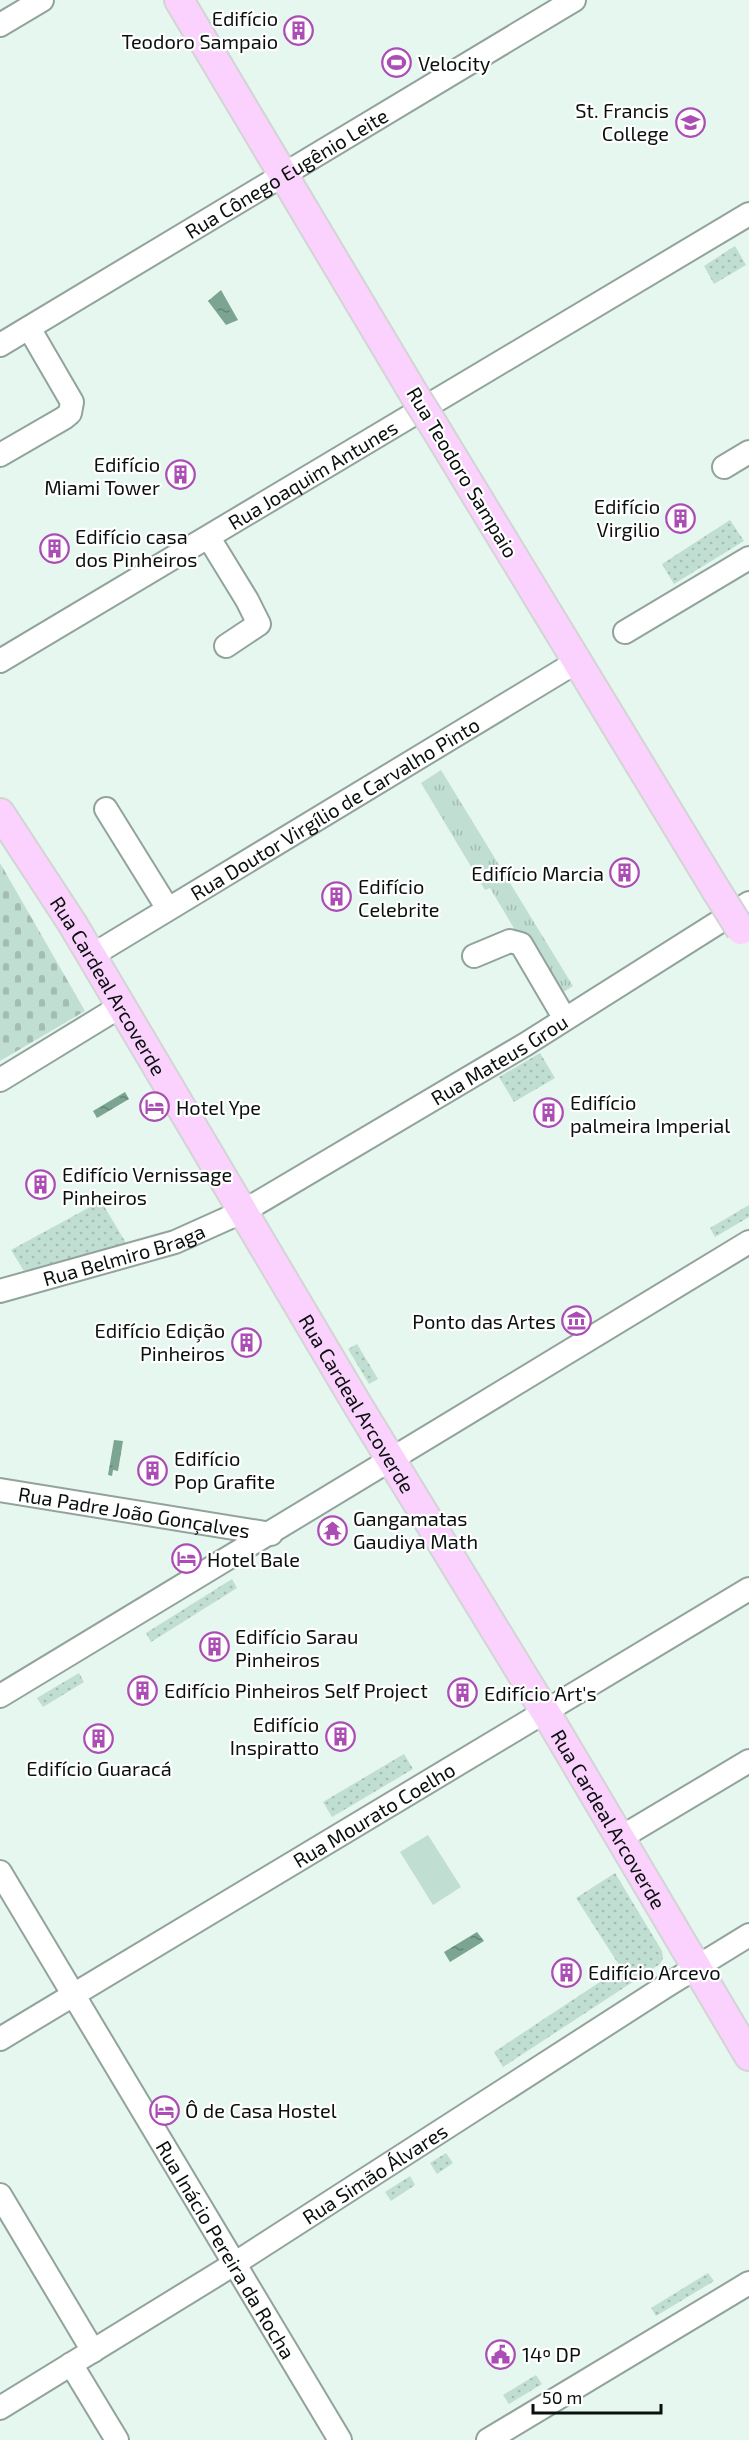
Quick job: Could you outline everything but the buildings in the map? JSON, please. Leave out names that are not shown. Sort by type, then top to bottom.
[{"type":"main road","name":"Rua Teodoro Sampaio","points":[[179,0],[414,394],[745,937]]},
{"type":"main road","name":"Rua Cardeal Arcoverde","points":[[0,813],[91,956],[749,2056]]},
{"type":"street","points":[[0,25],[42,0]]},
{"type":"street","name":"Rua Cônego Eugênio Leite","points":[[0,345],[574,0]]},
{"type":"street","name":"Rua Joaquim Antunes","points":[[0,661],[749,214]]},
{"type":"street","points":[[0,455],[64,418],[72,408],[72,402],[29,328]]},
{"type":"street","points":[[724,467],[749,452]]},
{"type":"street","points":[[209,538],[259,624],[226,646]]},
{"type":"street","points":[[626,632],[749,558]]},
{"type":"street","name":"Rua Doutor Virgílio de Carvalho Pinto","points":[[91,956],[578,661]]},
{"type":"street","points":[[106,809],[168,909]]},
{"type":"street","name":"Rua Mateus Grou","points":[[244,1211],[565,1019],[749,903]]},
{"type":"street","points":[[474,956],[510,941],[521,944],[565,1019]]},
{"type":"street","points":[[0,1080],[121,1006]]},
{"type":"street","name":"Rua Belmiro Braga","points":[[0,1291],[175,1242],[244,1211]]},
{"type":"street","points":[[0,1696],[271,1534],[390,1458],[749,1242]]},
{"type":"street","name":"Rua Padre João Gonçalves","points":[[0,1490],[271,1534]]},
{"type":"street","name":"Rua Mourato Coelho","points":[[0,2039],[749,1589]]},
{"type":"street","points":[[620,1838],[749,1761]]},
{"type":"street","name":"Rua Inácio Pereira da Rocha","points":[[0,1872],[340,2440]]},
{"type":"street","name":"Rua Simão Álvares","points":[[0,2408],[234,2264],[695,1967],[749,1935]]},
{"type":"street","points":[[0,2195],[93,2351]]},
{"type":"street","points":[[488,2440],[749,2283]]},
{"type":"street","points":[[71,2364],[117,2440]]},
{"type":"green space","points":[[735,246],[746,265],[714,284],[704,266]]},
{"type":"green space","points":[[730,520],[744,541],[674,584],[662,564]]},
{"type":"green space","points":[[441,770],[573,986],[555,997],[490,888],[485,890],[421,783]]},
{"type":"green space","points":[[0,863],[85,1011],[0,1061]]},
{"type":"green space","points":[[540,1053],[555,1078],[514,1102],[499,1077]]},
{"type":"green space","points":[[101,1201],[126,1243],[24,1271],[11,1250]]},
{"type":"green space","points":[[749,1205],[749,1217],[715,1237],[710,1228]]},
{"type":"green space","points":[[357,1344],[378,1379],[369,1384],[348,1349]]},
{"type":"green space","points":[[232,1579],[237,1588],[151,1642],[146,1633]]},
{"type":"green space","points":[[79,1673],[84,1682],[43,1707],[37,1698]]},
{"type":"green space","points":[[404,1754],[413,1769],[332,1817],[323,1802]]},
{"type":"green space","points":[[428,1835],[461,1887],[433,1905],[400,1852]]},
{"type":"green space","points":[[615,1873],[662,1951],[663,1958],[660,1964],[503,2067],[494,2052],[621,1968],[576,1898]]},
{"type":"green space","points":[[446,2153],[453,2163],[437,2174],[430,2163]]},
{"type":"green space","points":[[410,2176],[415,2185],[391,2201],[385,2192]]},
{"type":"green space","points":[[708,2273],[714,2281],[656,2316],[651,2308]]},
{"type":"green space","points":[[536,2375],[542,2384],[509,2404],[503,2395]]},
{"type":"water","points":[[221,290],[238,320],[226,325],[208,301]]},
{"type":"water","points":[[125,1092],[129,1099],[97,1118],[93,1111]]},
{"type":"water","points":[[114,1440],[123,1441],[118,1471],[113,1470],[112,1476],[108,1475]]},
{"type":"water","points":[[477,1932],[484,1941],[450,1962],[444,1952]]},
{"type":"place","name":"Edifício Teodoro Sampaio","points":[[299,30]]},
{"type":"place","name":"Velocity","points":[[397,63]]},
{"type":"place","name":"St. Francis College","points":[[690,122]]},
{"type":"place","name":"Edifício Miami Tower","points":[[181,475]]},
{"type":"place","name":"Edifício Virgilio","points":[[681,518]]},
{"type":"place","name":"Edifício casa dos Pinheiros","points":[[54,548]]},
{"type":"place","name":"Edifício Marcia","points":[[625,873]]},
{"type":"place","name":"Edifício Celebrite","points":[[337,897]]},
{"type":"place","name":"Hotel Ype","points":[[155,1107]]},
{"type":"place","name":"Edifício palmeira Imperial","points":[[549,1113]]},
{"type":"place","name":"Edifício Vernissage Pinheiros","points":[[41,1185]]},
{"type":"place","name":"Ponto das Artes","points":[[577,1321]]},
{"type":"place","name":"Edifício Edição Pinheiros","points":[[246,1342]]},
{"type":"place","name":"Edifício Pop Grafite","points":[[153,1470]]},
{"type":"place","name":"Gangamatas Gaudiya Math","points":[[332,1530]]},
{"type":"place","name":"Hotel Bale","points":[[186,1559]]},
{"type":"place","name":"Edifício Sarau Pinheiros","points":[[214,1647]]},
{"type":"place","name":"Edifício Pinheiros Self Project","points":[[143,1690]]},
{"type":"place","name":"Edifício Art's","points":[[463,1693]]},
{"type":"place","name":"Edifício Inspiratto","points":[[340,1736]]},
{"type":"place","name":"Edifício Guaracá","points":[[99,1738]]},
{"type":"place","name":"Edifício Arcevo","points":[[567,1972]]},
{"type":"place","name":"Ô de Casa Hostel","points":[[164,2110]]},
{"type":"place","name":"14º DP","points":[[501,2354]]}]
